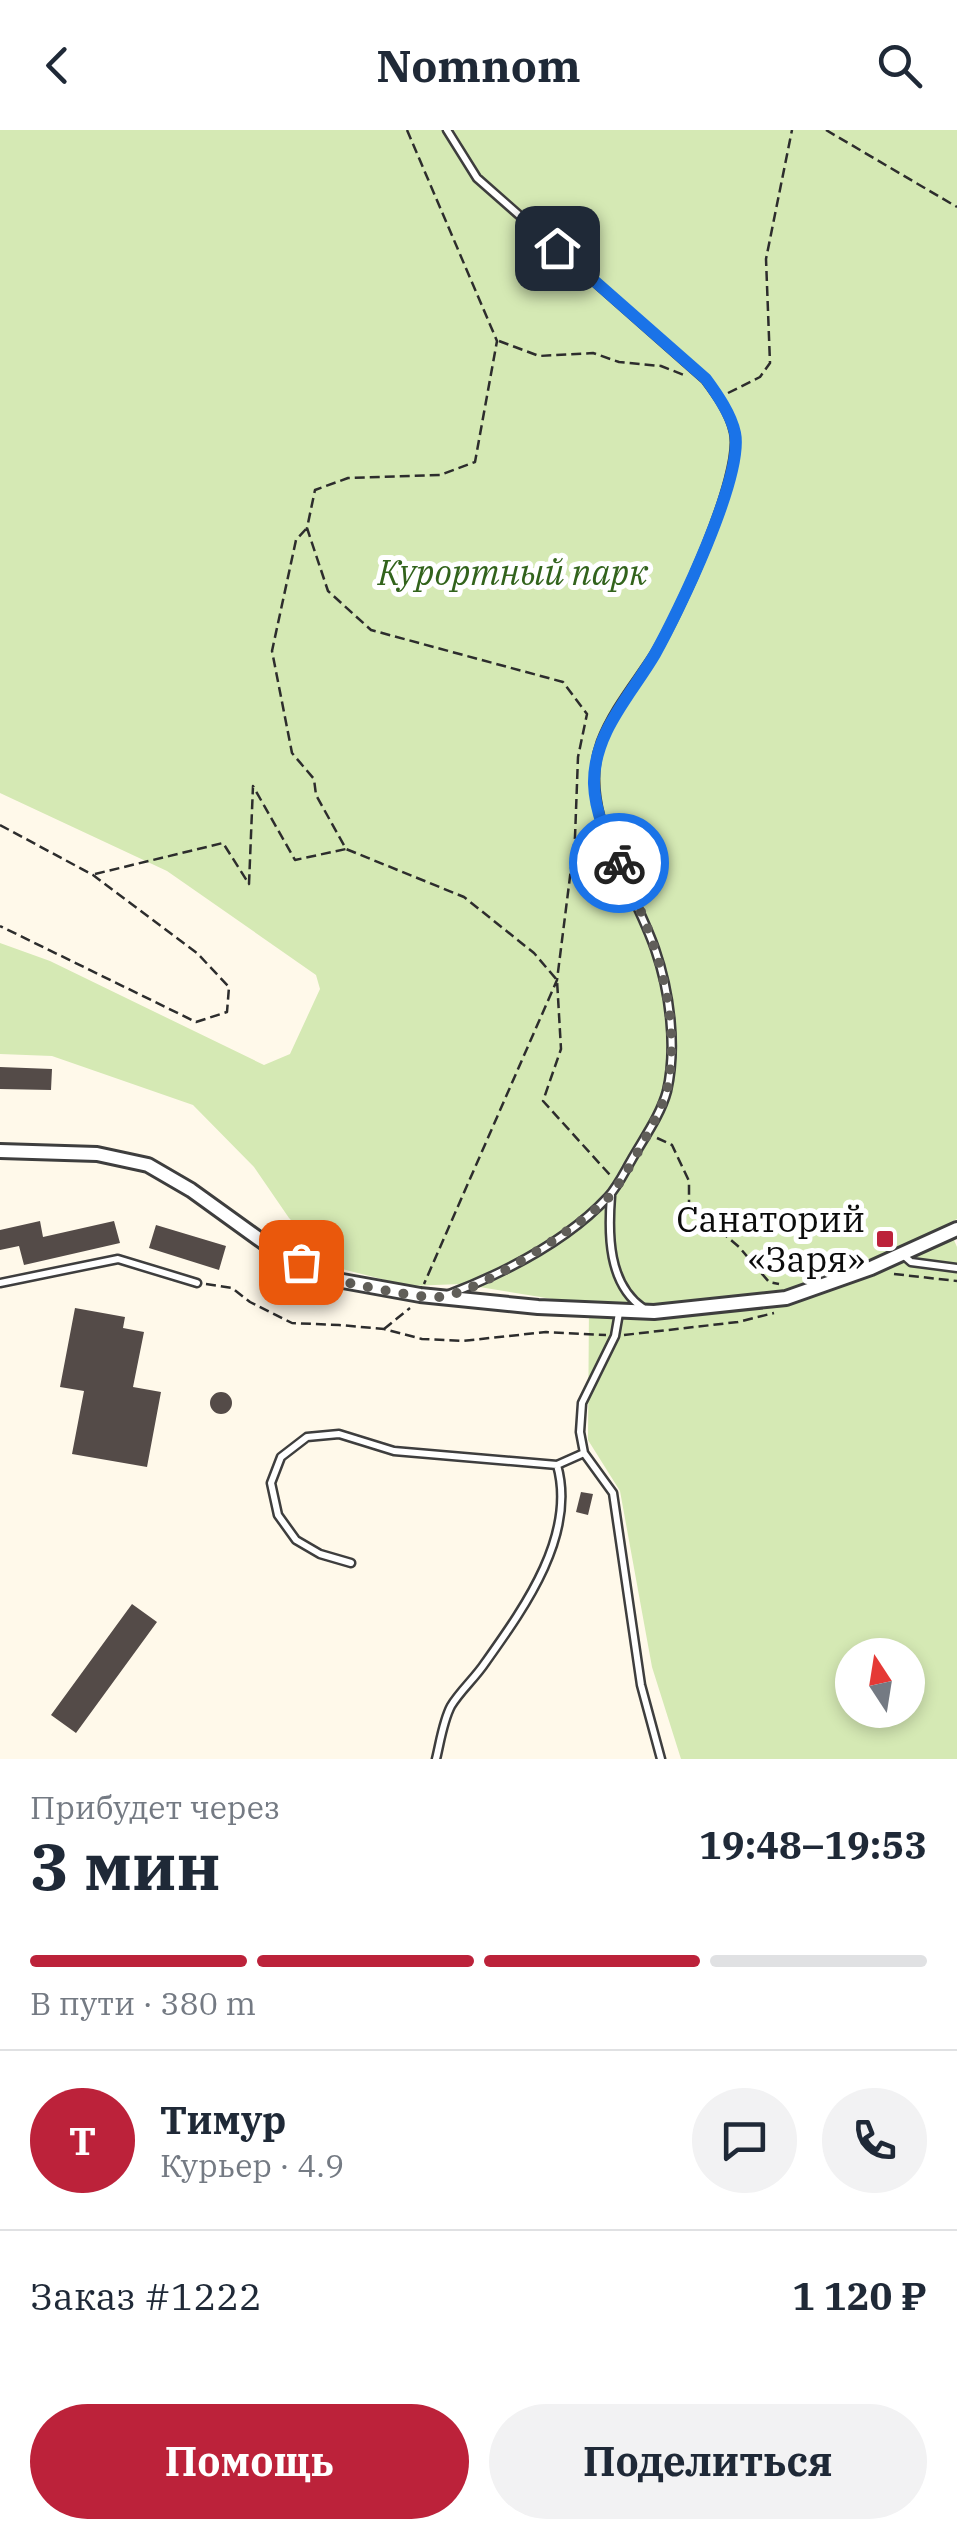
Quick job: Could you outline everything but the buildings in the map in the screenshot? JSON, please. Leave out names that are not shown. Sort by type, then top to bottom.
[{"type":"street","points":[[0,1151],[97,1154],[148,1165],[192,1190],[266,1244],[337,1280],[441,1297],[620,1313],[786,1298],[827,1286],[957,1228]]},
{"type":"lane","points":[[441,1297],[485,1280],[533,1253],[580,1223],[611,1195],[666,1092],[670,1045],[668,995],[656,950],[600,823],[594,782],[601,742],[655,653],[724,502],[734,464],[735,434],[719,397],[706,379],[477,178],[446,130]]},
{"type":"lane","points":[[611,1195],[613,1260],[638,1306],[654,1312]]},
{"type":"lane","points":[[902,1254],[911,1262],[957,1268]]},
{"type":"lane","points":[[0,1284],[118,1259],[197,1283]]},
{"type":"lane","points":[[620,1313],[615,1336],[582,1403],[580,1432],[584,1453],[613,1492],[641,1685],[660,1759]]},
{"type":"lane","points":[[351,1562],[320,1554],[296,1540],[278,1514],[272,1483],[281,1456],[307,1437],[339,1434],[394,1451],[556,1465],[584,1453]]},
{"type":"lane","points":[[436,1759],[450,1708],[484,1666],[549,1557],[562,1514],[564,1490],[556,1465]]},
{"type":"path","points":[[407,130],[497,341],[475,462],[440,474],[348,478],[316,490],[308,528],[328,591],[371,630],[563,682],[586,714],[578,757],[575,838],[558,980],[561,1049],[543,1101],[617,1184]]},
{"type":"path","points":[[719,397],[760,377],[770,363],[766,259],[792,130]]},
{"type":"path","points":[[826,130],[957,207]]},
{"type":"path","points":[[497,341],[540,356],[594,353],[619,362],[661,366],[706,379]]},
{"type":"path","points":[[308,528],[296,540],[272,651],[292,753],[314,779],[316,795],[346,849]]},
{"type":"path","points":[[93,875],[223,842],[249,884],[253,786],[295,860],[346,849],[464,898],[534,953],[558,980]]},
{"type":"path","points":[[0,825],[93,875],[197,953],[229,987],[227,1012],[196,1022],[0,926]]},
{"type":"path","points":[[197,1283],[232,1288],[250,1302],[292,1323],[384,1330],[406,1314],[420,1294],[558,980]]},
{"type":"path","points":[[647,1133],[672,1144],[690,1181],[689,1204],[739,1247],[769,1282],[780,1284]]},
{"type":"path","points":[[882,1273],[957,1281]]},
{"type":"green space","name":"Курортный парк","points":[[0,130],[957,130],[957,1219],[947,1224],[957,1247],[957,1759],[681,1759],[652,1667],[620,1491],[588,1440],[589,1305],[461,1284],[409,1286],[338,1268],[289,1218],[254,1167],[193,1105],[52,1056],[0,1054],[0,943],[50,961],[264,1065],[290,1054],[320,989],[316,975],[167,871],[0,793]]},
{"type":"way so far","points":[[301,1262],[337,1280],[441,1297],[485,1280],[533,1253],[580,1223],[611,1195],[666,1092],[670,1045],[668,995],[656,950],[619,863]]},
{"type":"place","name":"Санаторий «Заря»","points":[[885,1239]]},
{"type":"route","points":[[557,248],[706,379],[719,397],[735,434],[734,464],[724,502],[698,562],[655,653],[601,742],[594,782],[600,823],[619,863]]}]
